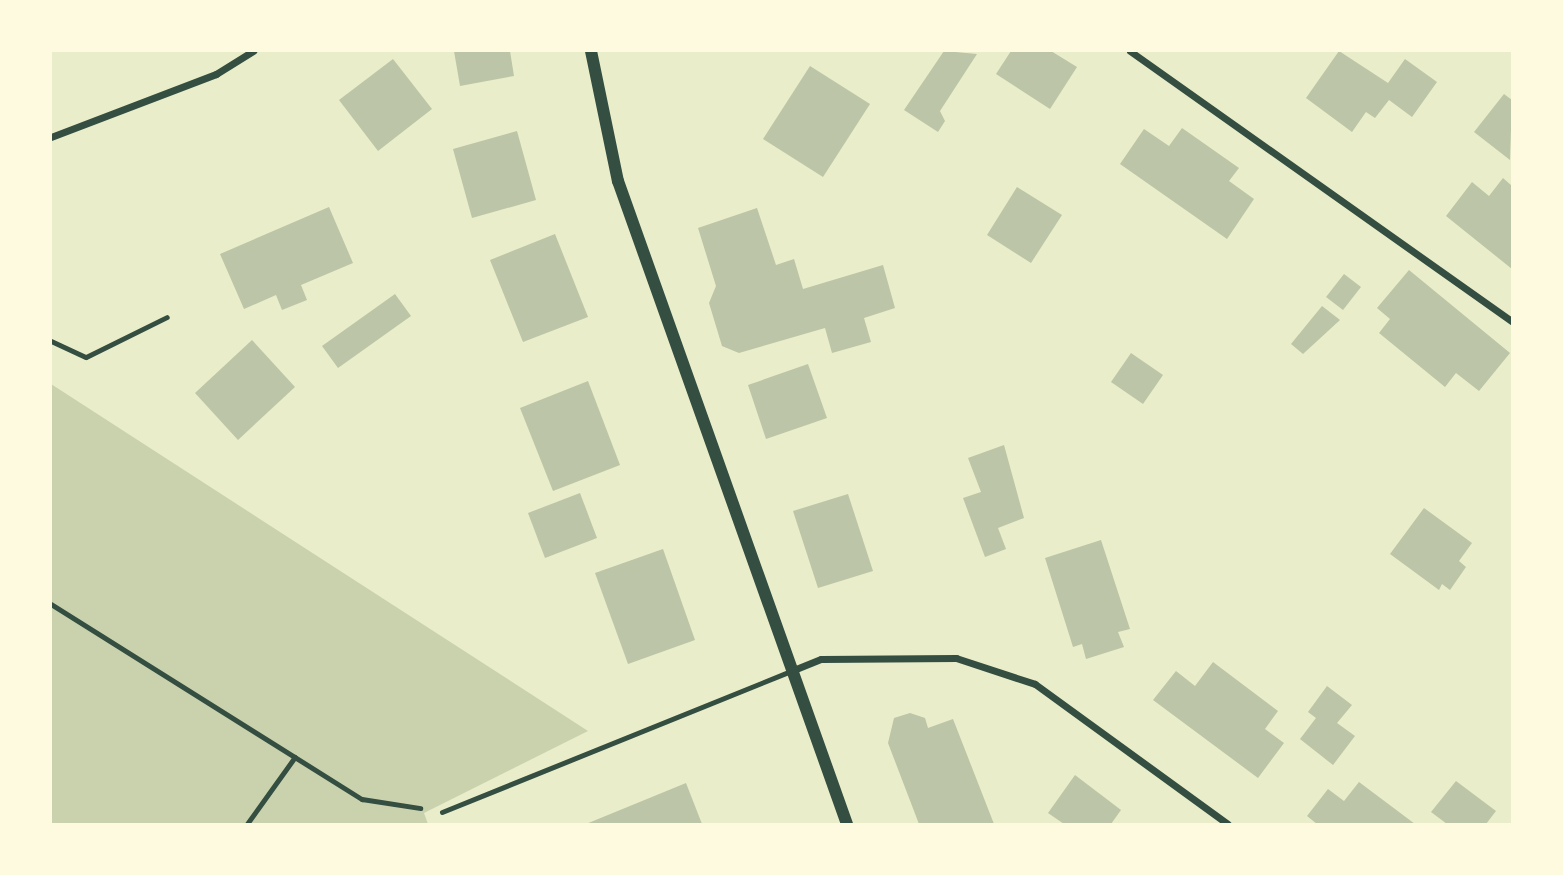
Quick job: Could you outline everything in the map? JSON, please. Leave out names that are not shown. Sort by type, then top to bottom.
[{"type":"street","points":[[51,137],[216,74],[253,51]]},
{"type":"street","points":[[592,51],[618,181],[789,672],[847,824]]},
{"type":"street","points":[[1130,51],[1512,321]]},
{"type":"street","points":[[789,672],[821,659],[956,658],[1035,684],[1228,824]]},
{"type":"lane","points":[[51,341],[86,357],[167,317]]},
{"type":"lane","points":[[442,812],[789,672]]},
{"type":"path","points":[[51,604],[362,799],[442,812]]},
{"type":"path","points":[[247,824],[295,757]]},
{"type":"green space","points":[[51,384],[588,731],[424,813],[428,824],[51,824]]},
{"type":"building","points":[[454,51],[510,51],[514,76],[460,86]]},
{"type":"building","points":[[944,51],[977,54],[940,111],[945,121],[938,132],[904,110]]},
{"type":"building","points":[[1011,51],[1051,51],[1077,67],[1050,109],[996,74]]},
{"type":"building","points":[[1339,51],[1388,83],[1405,59],[1437,82],[1412,117],[1389,100],[1375,118],[1366,112],[1352,132],[1306,98]]},
{"type":"building","points":[[393,59],[432,109],[378,151],[339,100]]},
{"type":"building","points":[[810,66],[870,104],[823,177],[763,139]]},
{"type":"building","points":[[1504,94],[1512,100],[1510,160],[1474,132]]},
{"type":"building","points":[[1182,128],[1239,168],[1229,181],[1254,199],[1227,239],[1120,164],[1144,129],[1169,146]]},
{"type":"building","points":[[517,131],[536,200],[472,218],[453,149]]},
{"type":"building","points":[[1503,178],[1512,186],[1512,269],[1446,216],[1472,182],[1489,196]]},
{"type":"building","points":[[1017,187],[1062,215],[1031,263],[987,235]]},
{"type":"building","points":[[329,207],[353,263],[301,285],[307,300],[282,310],[276,295],[244,309],[220,254]]},
{"type":"building","points":[[757,208],[776,265],[794,259],[803,289],[883,265],[895,308],[864,318],[871,342],[832,353],[825,328],[739,353],[722,346],[709,303],[716,286],[698,228]]},
{"type":"building","points":[[555,234],[588,317],[523,342],[490,260]]},
{"type":"building","points":[[1409,270],[1510,353],[1479,391],[1456,373],[1445,387],[1379,333],[1390,319],[1377,308]]},
{"type":"building","points":[[1344,274],[1361,287],[1343,310],[1326,297]]},
{"type":"building","points":[[395,294],[411,316],[338,368],[322,346]]},
{"type":"building","points":[[1322,306],[1340,320],[1303,354],[1291,344]]},
{"type":"building","points":[[252,340],[295,387],[238,440],[195,393]]},
{"type":"building","points":[[1131,353],[1163,375],[1143,404],[1111,382]]},
{"type":"building","points":[[808,364],[827,418],[766,439],[748,385]]},
{"type":"building","points":[[588,381],[620,465],[553,491],[520,408]]},
{"type":"building","points":[[1004,445],[1024,518],[998,528],[1006,549],[985,557],[963,498],[981,492],[968,458]]},
{"type":"building","points":[[580,493],[597,538],[545,558],[528,513]]},
{"type":"building","points":[[848,494],[873,571],[818,588],[793,511]]},
{"type":"building","points":[[1424,508],[1472,543],[1459,561],[1466,567],[1450,590],[1442,584],[1439,590],[1390,554]]},
{"type":"building","points":[[1101,540],[1130,629],[1118,632],[1124,647],[1086,659],[1082,644],[1073,647],[1045,558]]},
{"type":"building","points":[[663,549],[695,640],[628,664],[595,573]]},
{"type":"building","points":[[1213,662],[1278,711],[1265,729],[1284,743],[1258,778],[1153,700],[1176,671],[1195,686]]},
{"type":"building","points":[[1327,686],[1352,705],[1337,723],[1355,736],[1333,765],[1300,739],[1316,718],[1308,712]]},
{"type":"building","points":[[910,713],[925,718],[928,728],[953,719],[994,824],[919,824],[888,743],[894,718]]},
{"type":"building","points":[[1075,775],[1121,810],[1111,824],[1064,824],[1048,813]]},
{"type":"building","points":[[1456,781],[1496,811],[1486,824],[1447,824],[1431,812]]},
{"type":"building","points":[[1359,782],[1415,824],[1317,824],[1307,816],[1328,789],[1344,801]]},
{"type":"building","points":[[686,783],[702,824],[586,824]]}]
